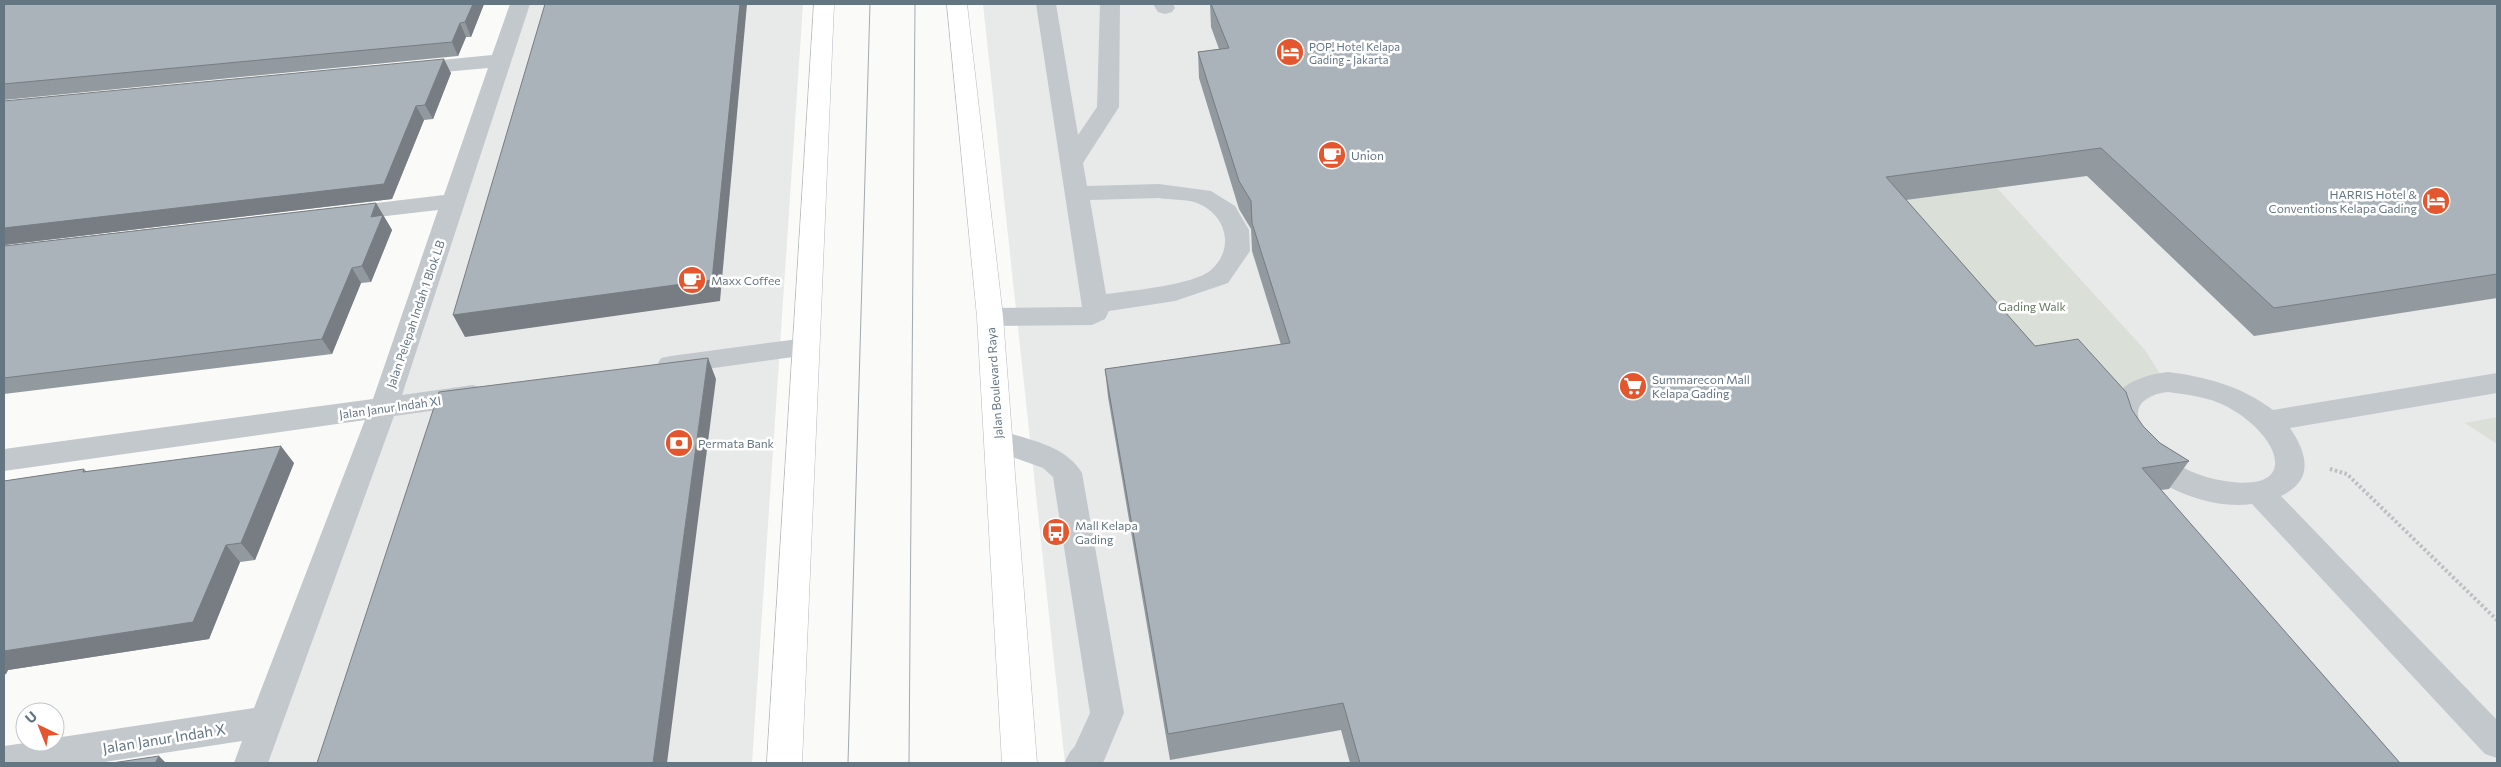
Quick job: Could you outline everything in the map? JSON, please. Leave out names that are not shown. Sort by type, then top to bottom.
[{"type":"main road","points":[[784,763],[824,4]]},
{"type":"main road","name":"Jalan Boulevard Raya","points":[[956,4],[990,317],[1020,763]]},
{"type":"street","name":"Jalan Pelepah Indah 1 Blok LB","points":[[251,763],[383,408],[499,61],[520,4]]},
{"type":"street","points":[[990,317],[1092,316],[1096,313],[1046,4]]},
{"type":"street","points":[[1072,162],[1108,107],[1110,4]]},
{"type":"street","points":[[390,71],[499,61]]},
{"type":"street","points":[[1076,193],[1159,191],[1203,196],[1227,211],[1237,230],[1238,252],[1219,277],[1175,293],[1094,304]]},
{"type":"street","points":[[316,217],[453,201]]},
{"type":"street","points":[[645,369],[806,347]]},
{"type":"street","points":[[2168,382],[2194,384],[2220,392],[2246,405],[2268,421],[2284,439],[2292,457],[2290,473],[2279,486],[2260,493],[2234,494],[2206,488],[2178,477],[2153,461],[2134,443],[2125,424],[2123,408],[2131,394],[2146,385],[2168,382]]},
{"type":"street","points":[[2268,421],[2497,383]]},
{"type":"street","name":"Jalan Janur Indah XI","points":[[4,460],[499,391]]},
{"type":"street","points":[[998,441],[1054,460],[1067,472],[1107,713],[1088,757],[1082,763]]},
{"type":"street","points":[[2260,493],[2497,743]]},
{"type":"street","name":"Jalan Janur Indah X","points":[[4,762],[265,722]]},
{"type":"path","points":[[2292,457],[2347,474],[2497,620]]},
{"type":"shaded area","points":[[522,4],[803,4],[752,763],[251,763]]},
{"type":"shaded area","name":"Mall Kelapa Gading","points":[[983,4],[2497,4],[2497,763],[1065,763]]},
{"type":"green space","name":"Gading Walk","points":[[1997,188],[2145,350],[2168,387],[2110,422],[2019,374],[1875,204]]},
{"type":"green space","points":[[2497,417],[2497,444],[2465,423]]},
{"type":"building","points":[[4,4],[473,4],[465,22],[460,23],[452,42],[4,84]]},
{"type":"building","points":[[545,4],[740,4],[712,280],[453,315]]},
{"type":"building","name":"Mall Kelapa Gading","points":[[1211,4],[2497,4],[2497,274],[2274,308],[2101,148],[1886,177],[2035,346],[2078,339],[2126,392],[2132,410],[2143,426],[2160,443],[2189,461],[2142,468],[2400,763],[1360,763],[1343,703],[1168,734],[1105,369],[1290,343],[1252,223],[1251,201],[1239,181],[1198,52],[1229,48]]},
{"type":"building","points":[[444,59],[425,105],[416,106],[384,184],[4,228],[4,101]]},
{"type":"building","points":[[376,203],[371,217],[383,215],[362,266],[352,268],[322,339],[4,378],[4,246]]},
{"type":"building","points":[[708,358],[653,763],[317,763],[439,392]]},
{"type":"building","points":[[281,446],[241,543],[226,545],[193,622],[4,651],[4,481],[84,469],[83,472]]},
{"type":"building","points":[[159,756],[155,763],[112,763]]},
{"type":"tram line","points":[[848,763],[870,4]]},
{"type":"tram line","points":[[909,763],[915,4]]},
{"type":"place","name":"POP! Hotel Kelapa Gading - Jakarta","points":[[1290,52]]},
{"type":"place","name":"Union","points":[[1332,155]]},
{"type":"place","name":"HARRIS Hotel & Conventions Kelapa Gading","points":[[2436,201]]},
{"type":"place","name":"Maxx Coffee","points":[[692,280]]},
{"type":"place","name":"Summarecon Mall Kelapa Gading","points":[[1633,386]]},
{"type":"place","name":"Permata Bank","points":[[679,443]]},
{"type":"place","name":"Mall Kelapa Gading","points":[[1056,532]]}]
